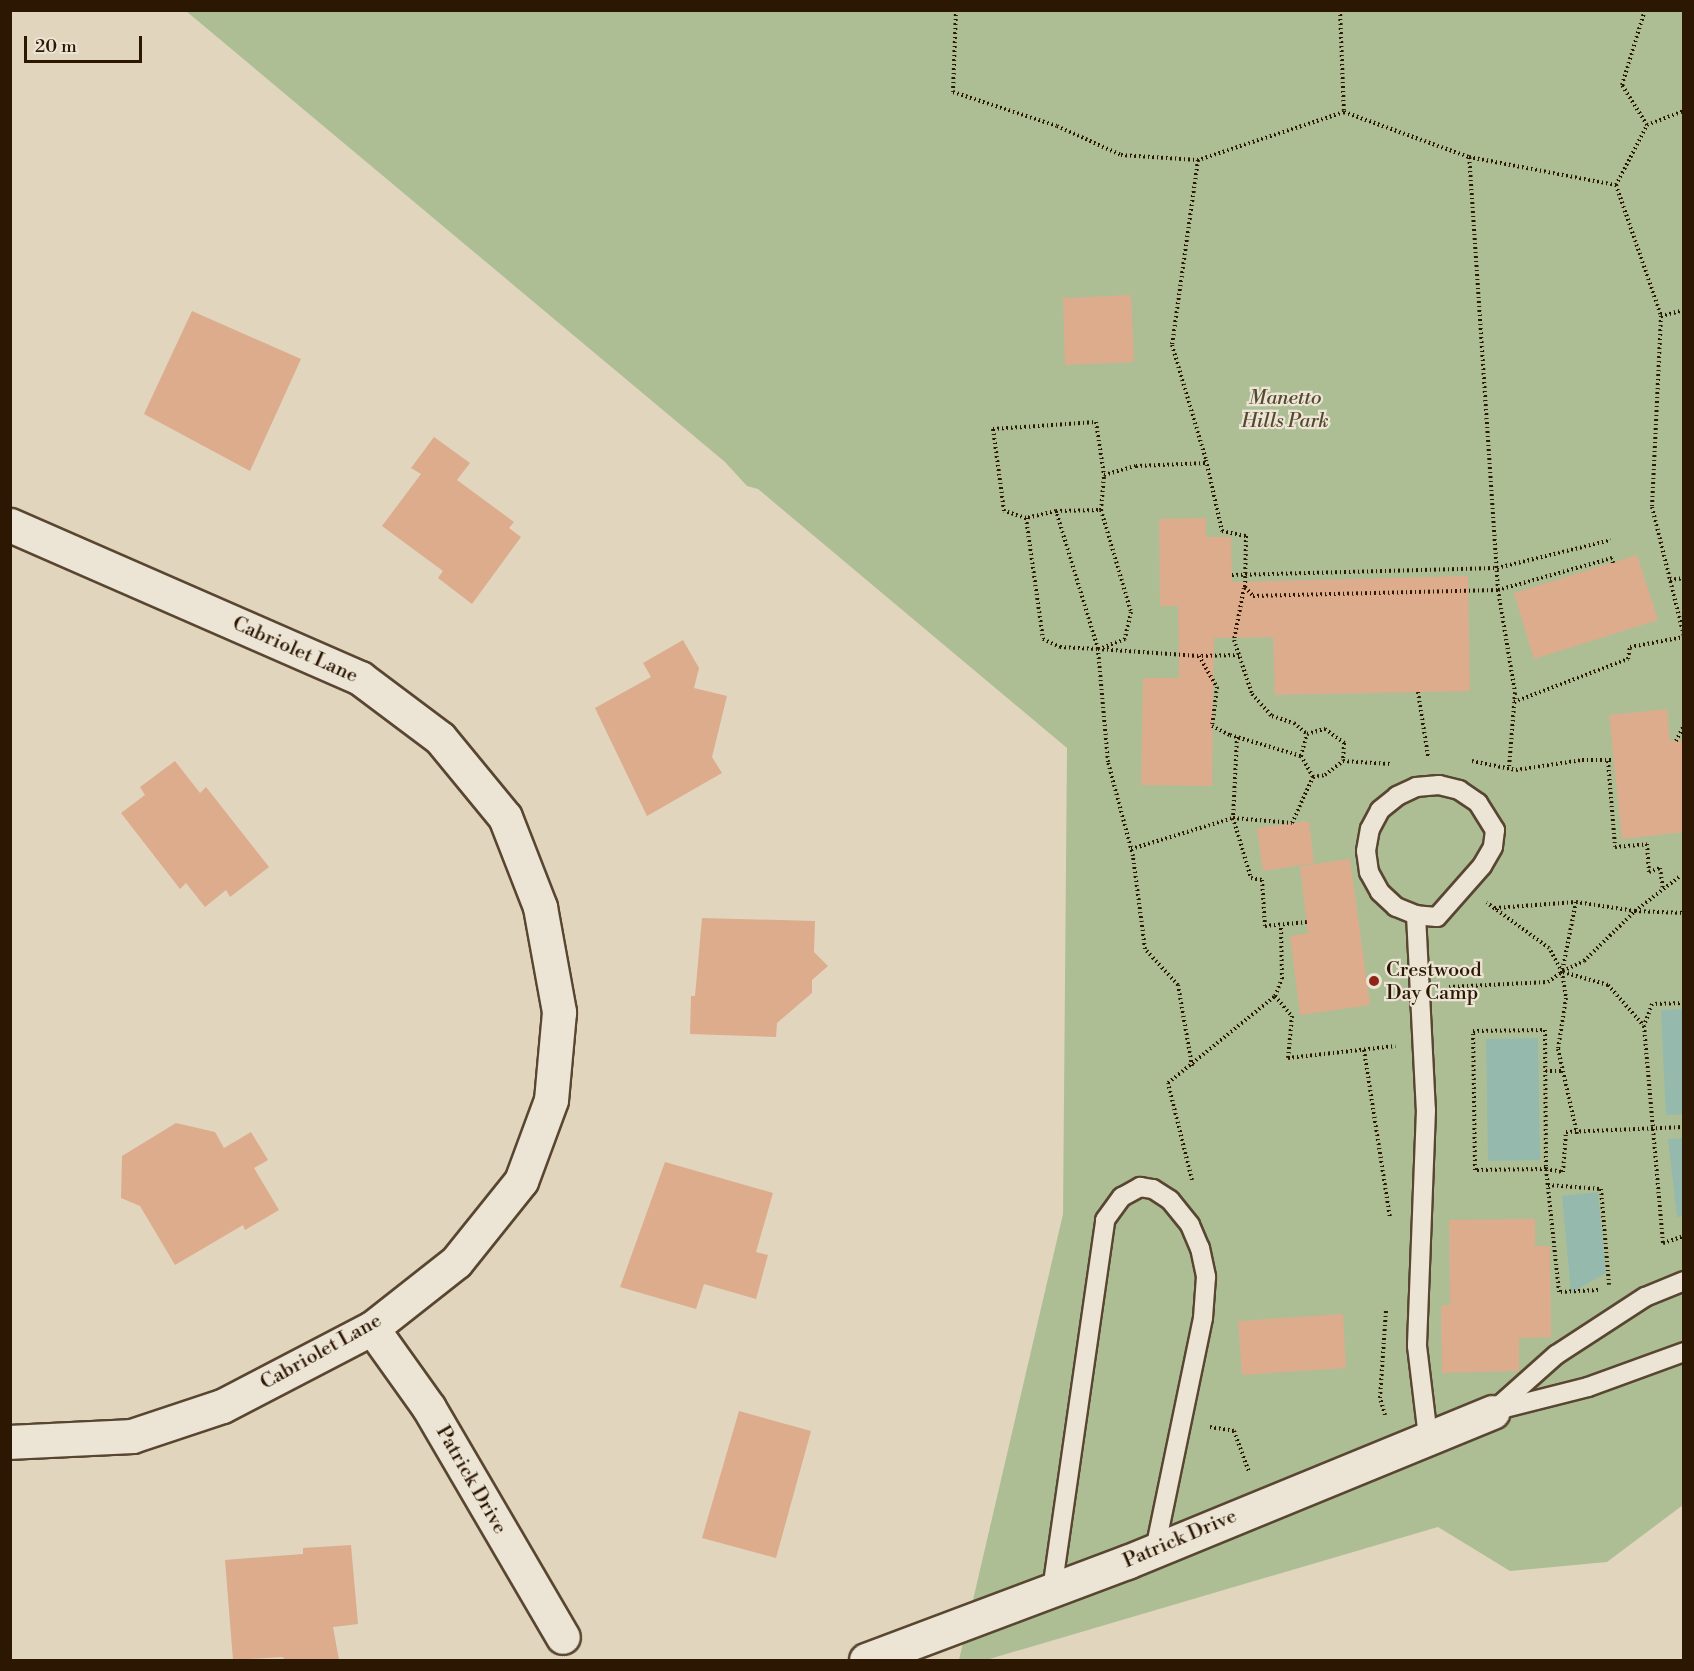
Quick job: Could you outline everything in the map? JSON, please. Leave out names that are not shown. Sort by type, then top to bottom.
[{"type":"street","name":"Cabriolet Lane","points":[[10,525],[360,678],[440,738],[506,817],[540,907],[559,1011],[551,1100],[521,1181],[456,1262],[372,1328],[222,1406],[132,1436],[10,1442]]},
{"type":"street","name":"Patrick Drive","points":[[372,1328],[429,1408],[563,1637]]},
{"type":"street","name":"Patrick Drive","points":[[866,1660],[1155,1550],[1394,1450],[1492,1412]]},
{"type":"lane","points":[[1439,785],[1460,790],[1478,803],[1491,820],[1495,830],[1493,847],[1482,866],[1462,885],[1437,917],[1416,915],[1396,907],[1380,892],[1370,872],[1366,851],[1370,830],[1380,810],[1396,796],[1416,787],[1439,785]]},
{"type":"lane","points":[[1416,915],[1420,1044],[1426,1110],[1417,1346],[1428,1437]]},
{"type":"lane","points":[[1052,1590],[1105,1220],[1122,1197],[1140,1187],[1153,1189],[1170,1200],[1190,1225],[1200,1248],[1206,1277],[1203,1318],[1155,1550]]},
{"type":"lane","points":[[1492,1412],[1556,1355],[1645,1297],[1683,1281]]},
{"type":"lane","points":[[1492,1412],[1588,1387],[1683,1352]]},
{"type":"path","points":[[956,10],[953,92],[1058,126],[1121,155],[1198,159],[1344,112],[1469,157],[1616,185]]},
{"type":"path","points":[[1340,10],[1344,112]]},
{"type":"path","points":[[1645,10],[1622,85],[1647,125]]},
{"type":"path","points":[[1514,702],[1628,659],[1630,647],[1683,637],[1652,507],[1660,316],[1616,185],[1647,125],[1683,111]]},
{"type":"path","points":[[1469,157],[1498,590],[1514,702],[1509,768]]},
{"type":"path","points":[[1198,159],[1172,345],[1207,464],[1222,531],[1246,536],[1245,587],[1234,640],[1252,694],[1272,716],[1294,723],[1307,734]]},
{"type":"path","points":[[1660,316],[1683,310]]},
{"type":"path","points":[[1098,649],[1125,639],[1131,612],[1101,510],[1104,475],[1096,422],[993,429],[1004,512],[1026,518],[1056,511],[1101,510]]},
{"type":"path","points":[[1104,475],[1136,466],[1207,464]]},
{"type":"path","points":[[1056,511],[1098,649],[1108,762],[1131,849],[1145,949],[1178,985],[1192,1066]]},
{"type":"path","points":[[1026,518],[1043,639],[1060,647],[1199,656],[1239,655]]},
{"type":"path","points":[[1232,575],[1497,568],[1611,540]]},
{"type":"path","points":[[1245,587],[1253,596],[1498,590],[1612,558],[1613,563]]},
{"type":"path","points":[[1670,580],[1683,578]]},
{"type":"path","points":[[1199,656],[1217,687],[1212,726]]},
{"type":"path","points":[[1418,692],[1429,763]]},
{"type":"path","points":[[1676,741],[1683,724]]},
{"type":"path","points":[[1307,734],[1325,729],[1344,743],[1343,761]]},
{"type":"path","points":[[1301,756],[1307,734]]},
{"type":"path","points":[[1237,738],[1233,818],[1251,878],[1262,880],[1265,926],[1307,922]]},
{"type":"path","points":[[1608,761],[1615,847],[1647,844],[1649,872],[1660,868],[1663,889]]},
{"type":"path","points":[[1131,849],[1233,818],[1292,823],[1313,777]]},
{"type":"path","points":[[1443,987],[1548,982],[1584,961],[1635,911],[1679,878]]},
{"type":"path","points":[[1462,885],[1549,948],[1562,972],[1566,998],[1558,1049],[1577,1134]]},
{"type":"path","points":[[1494,908],[1576,902],[1635,911],[1683,913]]},
{"type":"path","points":[[1562,972],[1576,902]]},
{"type":"path","points":[[1193,1188],[1167,1083],[1192,1066],[1275,996],[1282,979],[1281,925]]},
{"type":"path","points":[[1562,972],[1608,985],[1644,1026]]},
{"type":"path","points":[[1275,996],[1292,1016],[1288,1058],[1420,1044]]},
{"type":"path","points":[[1683,1003],[1652,1004],[1644,1026],[1663,1243],[1683,1236]]},
{"type":"path","points":[[1548,1185],[1601,1189],[1610,1290],[1559,1292],[1546,1169],[1545,1030],[1473,1031],[1475,1170],[1546,1169],[1563,1173],[1566,1132],[1577,1134],[1619,1129],[1653,1130],[1683,1127]]},
{"type":"path","points":[[1364,1050],[1380,1137],[1391,1229]]},
{"type":"path","points":[[1545,1071],[1563,1071]]},
{"type":"path","points":[[1387,1297],[1380,1398],[1394,1450]]},
{"type":"green space","name":"Manetto Hills Park","points":[[186,11],[1683,11],[1683,1505],[1607,1562],[1510,1571],[1438,1527],[986,1660],[959,1660],[1063,1214],[1067,748],[758,489],[747,486],[725,462]]},
{"type":"water","points":[[1683,1009],[1683,1114],[1666,1115],[1661,1010]]},
{"type":"water","points":[[1538,1038],[1540,1160],[1488,1161],[1486,1039]]},
{"type":"water","points":[[1683,1138],[1683,1216],[1677,1217],[1668,1139]]},
{"type":"water","points":[[1598,1192],[1606,1273],[1571,1293],[1562,1196]]},
{"type":"building","points":[[1131,295],[1134,362],[1065,365],[1063,298]]},
{"type":"building","points":[[192,311],[301,359],[250,471],[144,414]]},
{"type":"building","points":[[434,437],[470,463],[457,480],[514,522],[509,528],[521,537],[472,604],[438,578],[443,571],[382,526],[421,474],[411,468]]},
{"type":"building","points":[[1206,518],[1206,537],[1231,537],[1232,582],[1468,576],[1470,691],[1275,695],[1273,637],[1214,638],[1212,786],[1141,785],[1143,678],[1179,678],[1178,606],[1160,606],[1159,519]]},
{"type":"building","points":[[1637,555],[1658,620],[1534,659],[1514,593]]},
{"type":"building","points":[[683,640],[699,668],[694,688],[727,696],[712,757],[722,773],[647,816],[595,708],[651,677],[643,663]]},
{"type":"building","points":[[1667,709],[1670,741],[1683,740],[1683,832],[1622,839],[1609,715]]},
{"type":"building","points":[[175,761],[200,793],[206,787],[269,867],[230,897],[226,890],[205,907],[186,883],[180,889],[121,813],[145,795],[140,787]]},
{"type":"building","points":[[1309,821],[1314,863],[1263,871],[1257,828]]},
{"type":"building","points":[[1350,859],[1370,1005],[1300,1015],[1290,936],[1308,933],[1300,866]]},
{"type":"building","points":[[702,918],[815,921],[814,952],[828,966],[812,980],[812,993],[777,1023],[776,1037],[690,1034],[691,996],[695,996]]},
{"type":"building","points":[[176,1123],[215,1132],[224,1148],[251,1132],[268,1160],[254,1168],[279,1210],[245,1230],[243,1225],[175,1265],[140,1206],[121,1198],[122,1156]]},
{"type":"building","points":[[665,1162],[773,1193],[756,1252],[768,1255],[756,1299],[704,1284],[696,1309],[620,1287]]},
{"type":"building","points":[[1535,1219],[1535,1246],[1550,1246],[1551,1337],[1519,1338],[1519,1371],[1442,1373],[1441,1306],[1450,1305],[1449,1220]]},
{"type":"building","points":[[1343,1314],[1346,1368],[1242,1375],[1238,1321]]},
{"type":"building","points":[[739,1411],[811,1431],[776,1558],[702,1538]]},
{"type":"building","points":[[351,1545],[358,1624],[333,1627],[339,1660],[286,1660],[282,1657],[233,1660],[225,1560],[303,1554],[303,1548]]},
{"type":"place","name":"Crestwood Day Camp","points":[[1374,981]]}]
